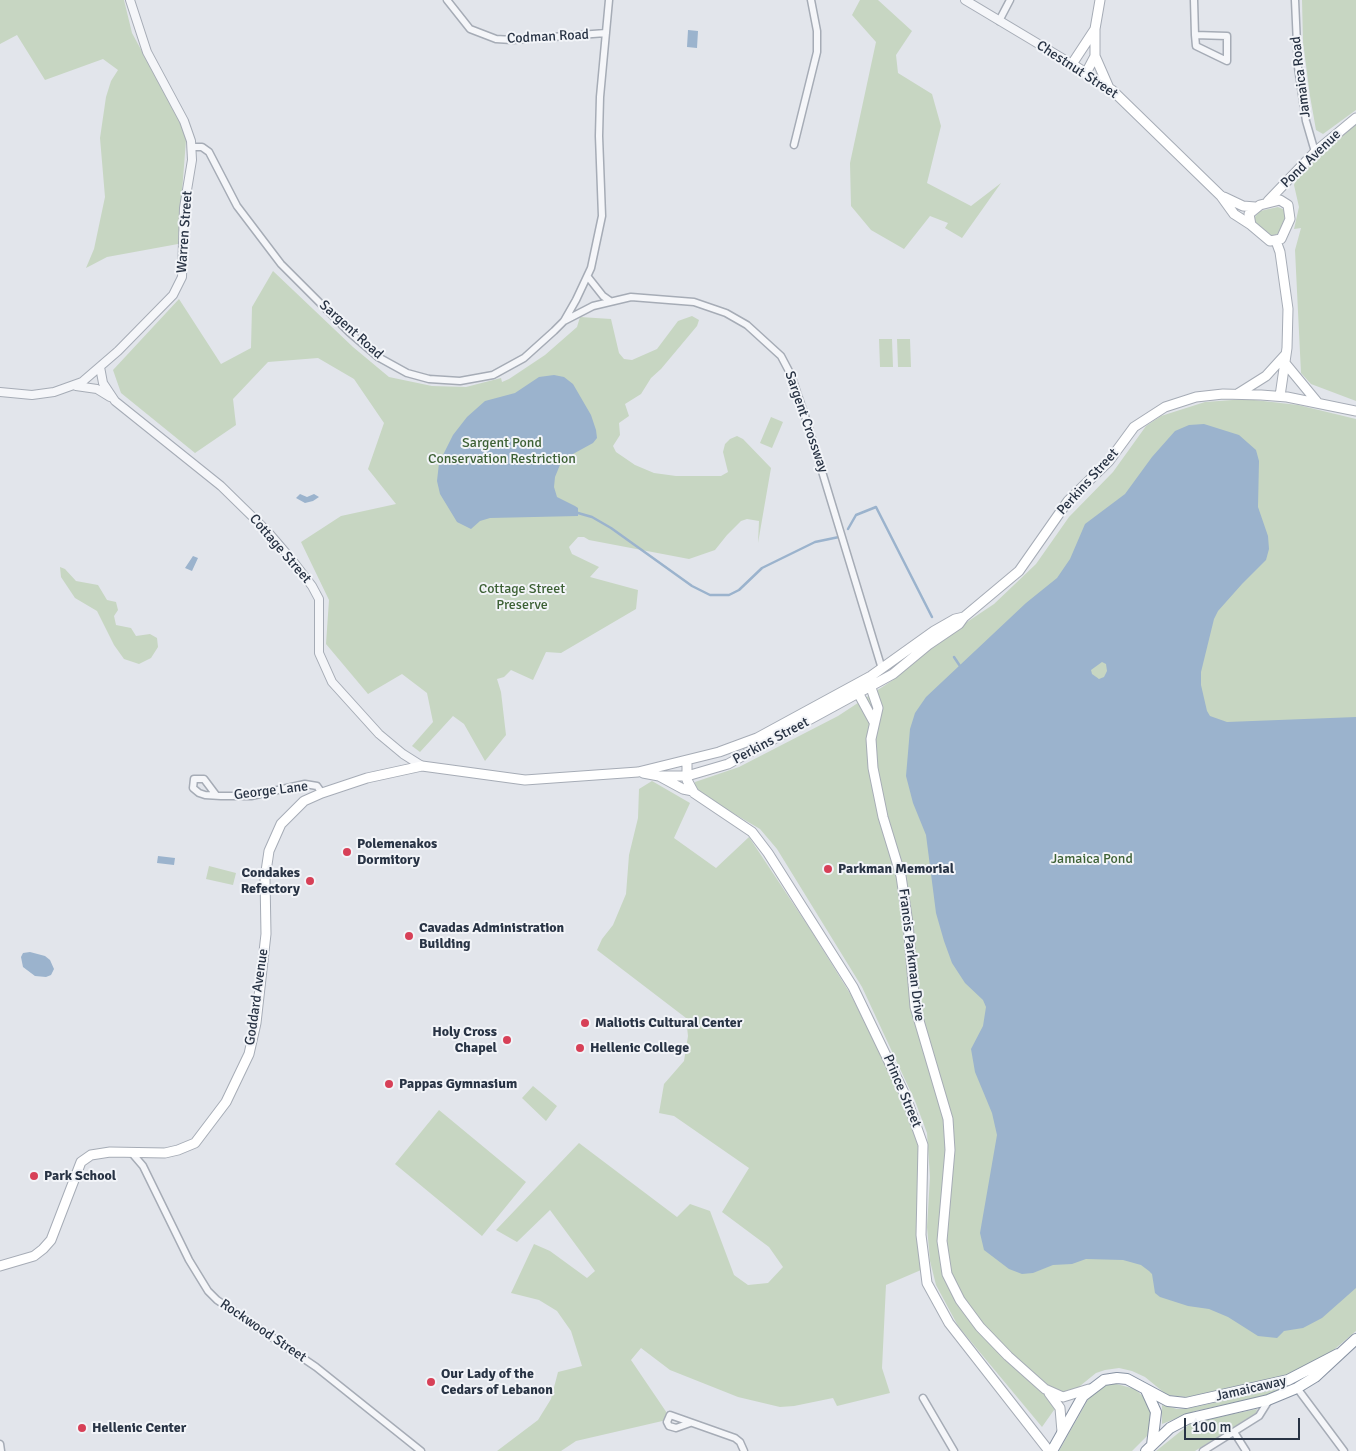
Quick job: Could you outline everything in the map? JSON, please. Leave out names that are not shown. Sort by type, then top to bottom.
[{"type":"highway","points":[[1338,1354],[1356,1339]]},
{"type":"highway","name":"Jamaicaway","points":[[1149,1448],[1175,1425],[1191,1417],[1269,1400],[1297,1388],[1318,1374],[1338,1354]]},
{"type":"highway","name":"Jamaicaway","points":[[1089,1389],[1100,1381],[1117,1378],[1129,1380],[1168,1401],[1191,1402],[1288,1380],[1338,1354]]},
{"type":"highway","points":[[1050,1451],[1080,1400],[1089,1389]]},
{"type":"highway","points":[[1146,1389],[1156,1412],[1149,1448]]},
{"type":"main road","points":[[1100,0],[1095,29],[1095,56],[1109,88]]},
{"type":"main road","points":[[1072,64],[1095,29]]},
{"type":"main road","points":[[1086,73],[1095,56]]},
{"type":"main road","name":"Chestnut Street","points":[[1072,64],[1109,88],[1222,196],[1234,214],[1251,225]]},
{"type":"main road","name":"Pond Avenue","points":[[1268,201],[1315,152],[1356,118]]},
{"type":"main road","points":[[1276,242],[1284,235],[1290,219],[1288,205],[1290,179]]},
{"type":"main road","name":"Chestnut Street","points":[[1222,196],[1243,206],[1255,207]]},
{"type":"main road","points":[[1276,242],[1266,239],[1251,225],[1249,214],[1255,207],[1268,201],[1280,200],[1288,205]]},
{"type":"main road","points":[[1276,242],[1280,252],[1288,309],[1286,358],[1280,396]]},
{"type":"main road","points":[[1237,394],[1261,380],[1286,358]]},
{"type":"main road","points":[[1286,358],[1318,404]]},
{"type":"main road","name":"Perkins Street","points":[[580,776],[638,772],[687,761],[747,743],[869,682],[895,672],[924,648],[959,624],[964,616],[1019,571],[1068,501],[1109,461],[1134,427],[1152,414],[1180,401],[1214,395],[1237,394],[1280,396],[1356,412]]},
{"type":"main road","name":"Perkins Street","points":[[869,682],[882,669],[934,631],[955,618],[964,616]]},
{"type":"main road","name":"Francis Parkman Drive","points":[[869,682],[878,708],[871,742],[873,768],[883,817],[901,876],[908,923],[915,1007],[948,1119],[950,1150],[942,1241],[947,1274],[960,1300],[980,1328],[1046,1389],[1060,1408],[1062,1432]]},
{"type":"main road","points":[[856,689],[874,722]]},
{"type":"main road","name":"Perkins Street","points":[[638,772],[659,776],[687,776],[740,758],[856,689]]},
{"type":"main road","name":"Prince Street","points":[[687,761],[687,776],[693,791],[700,799],[752,832],[768,853],[853,987],[906,1097],[924,1145],[921,1235],[927,1283],[949,1323],[1050,1451]]},
{"type":"main road","name":"Cottage Street","points":[[422,766],[525,780],[580,776]]},
{"type":"main road","name":"Goddard Avenue","points":[[0,1266],[34,1256],[51,1240],[81,1162],[91,1155],[131,1152],[165,1153],[195,1143],[226,1102],[249,1054],[256,1023],[266,934],[264,878],[269,851],[276,832],[285,818],[304,801],[322,793],[367,778],[422,766]]},
{"type":"main road","points":[[659,776],[683,789],[693,791]]},
{"type":"main road","name":"Francis Parkman Drive","points":[[1046,1389],[1063,1397],[1089,1389]]},
{"type":"street","name":"Warren Street","points":[[0,392],[32,395],[76,386],[100,368],[173,295],[181,280],[184,264],[184,208],[192,147],[184,121],[147,52],[130,0]]},
{"type":"street","name":"Codman Road","points":[[447,0],[470,29],[496,39],[512,40],[606,34]]},
{"type":"street","name":"Sargent Road","points":[[192,147],[202,147],[209,152],[237,206],[288,270],[358,341],[378,357],[400,370],[419,377],[445,381],[490,376],[524,358],[564,321],[588,277],[600,236],[602,216],[599,136],[609,0]]},
{"type":"street","points":[[794,146],[817,52],[817,31],[811,0]]},
{"type":"street","name":"Chestnut Street","points":[[965,0],[1072,64]]},
{"type":"street","points":[[999,21],[1010,0]]},
{"type":"street","points":[[1194,0],[1195,35],[1196,46],[1227,61],[1227,36],[1195,35]]},
{"type":"street","name":"Jamaica Road","points":[[1294,0],[1298,67],[1306,121],[1315,152]]},
{"type":"street","points":[[588,277],[603,296],[610,301]]},
{"type":"street","name":"Sargent Crossway","points":[[564,321],[593,306],[610,301],[651,297],[694,302],[726,313],[747,325],[781,356],[791,375],[807,422],[882,669]]},
{"type":"street","name":"Cottage Street","points":[[100,368],[103,383],[115,401]]},
{"type":"street","name":"Cottage Street","points":[[76,386],[97,389],[115,401],[221,486],[292,560],[312,586],[319,599],[319,653],[332,682],[379,734],[422,766]]},
{"type":"street","name":"George Lane","points":[[216,795],[251,796],[300,784],[317,786],[322,793]]},
{"type":"street","name":"Rockwood Street","points":[[131,1152],[143,1166],[189,1260],[208,1291],[217,1300],[316,1367],[421,1451]]},
{"type":"street","points":[[1297,1388],[1344,1451]]},
{"type":"street","points":[[923,1398],[954,1451]]},
{"type":"street","points":[[1205,1450],[1259,1416],[1269,1400]]},
{"type":"street","points":[[690,1423],[735,1438],[740,1442],[744,1451]]},
{"type":"street","points":[[1234,1432],[1246,1451]]},
{"type":"street","points":[[0,1444],[2,1451]]},
{"type":"green space","points":[[0,0],[124,0],[132,33],[181,123],[186,140],[178,244],[107,257],[86,268],[94,249],[105,197],[100,138],[106,97],[111,81],[118,70],[103,59],[45,80],[17,35],[0,44]]},
{"type":"green space","points":[[860,0],[878,0],[912,31],[896,55],[898,73],[932,94],[941,126],[927,183],[971,206],[1001,183],[962,238],[945,228],[948,223],[930,216],[904,249],[871,230],[851,206],[850,163],[876,42],[852,15]]},
{"type":"green space","points":[[1302,0],[1356,0],[1356,110],[1323,134],[1316,130],[1310,96],[1303,42]]},
{"type":"green space","points":[[1356,123],[1356,401],[1311,384],[1301,373],[1295,250],[1301,228],[1294,229],[1299,207],[1294,185],[1297,176]]},
{"type":"green space","points":[[1278,207],[1285,210],[1286,218],[1279,234],[1269,236],[1254,223],[1254,218],[1260,211]]},
{"type":"green space","points":[[273,271],[353,347],[389,377],[432,386],[466,387],[501,378],[502,382],[509,379],[545,355],[577,327],[580,317],[611,319],[619,353],[624,359],[632,360],[657,349],[678,321],[692,316],[699,320],[697,326],[661,369],[651,378],[641,394],[625,404],[629,416],[619,423],[620,435],[613,446],[616,452],[635,465],[654,473],[676,476],[721,476],[728,472],[723,452],[725,444],[737,436],[743,439],[771,468],[758,543],[759,521],[747,519],[741,521],[715,550],[689,559],[578,537],[569,547],[572,554],[599,567],[590,577],[638,590],[636,609],[561,653],[546,652],[533,680],[511,670],[504,677],[497,679],[501,692],[506,735],[485,761],[464,724],[453,716],[420,752],[412,746],[433,722],[427,693],[402,674],[368,694],[326,644],[329,600],[301,542],[341,516],[396,504],[368,469],[384,423],[354,379],[318,358],[268,362],[233,399],[236,425],[195,453],[121,393],[113,370],[179,299],[221,364],[251,348],[252,307]]},
{"type":"green space","points":[[879,339],[892,339],[893,367],[880,367]]},
{"type":"green space","points":[[897,339],[910,339],[911,367],[898,367]]},
{"type":"green space","name":"Jamaica Pond","points":[[1246,399],[1298,405],[1356,419],[1356,1331],[1329,1354],[1294,1373],[1187,1397],[1167,1395],[1145,1377],[1132,1371],[1119,1368],[1105,1370],[1096,1373],[1075,1390],[1066,1393],[1042,1427],[958,1326],[936,1285],[930,1261],[927,1227],[930,1177],[927,1133],[915,1101],[862,987],[777,849],[760,829],[702,795],[695,787],[695,782],[739,767],[838,716],[893,680],[934,644],[994,604],[1036,564],[1069,517],[1113,472],[1146,426],[1161,416],[1205,402]]},
{"type":"green space","points":[[771,417],[783,422],[772,448],[760,443]]},
{"type":"green space","points":[[60,567],[65,569],[76,581],[98,585],[107,600],[116,602],[118,610],[114,616],[116,625],[131,628],[136,636],[150,634],[157,638],[158,647],[151,658],[139,664],[124,659],[114,645],[97,611],[75,598],[61,577]]},
{"type":"green space","points":[[652,781],[690,803],[674,838],[716,868],[749,837],[851,995],[907,1108],[915,1133],[919,1151],[918,1235],[921,1270],[886,1285],[882,1368],[890,1393],[837,1406],[833,1398],[780,1407],[738,1397],[670,1370],[641,1348],[631,1360],[671,1419],[576,1441],[561,1451],[497,1451],[538,1420],[551,1399],[558,1372],[582,1366],[571,1331],[557,1311],[539,1300],[511,1293],[534,1244],[550,1251],[587,1278],[595,1271],[550,1210],[517,1242],[496,1230],[579,1143],[677,1217],[690,1204],[710,1211],[734,1275],[748,1285],[768,1283],[783,1267],[769,1247],[722,1212],[749,1168],[674,1116],[659,1113],[664,1084],[684,1061],[688,1036],[686,1018],[597,950],[602,939],[613,925],[626,894],[629,855],[638,818],[639,789]]},
{"type":"green space","points":[[209,866],[236,873],[233,885],[206,879]]},
{"type":"green space","points":[[533,1086],[557,1106],[546,1121],[522,1098]]},
{"type":"green space","points":[[439,1110],[526,1182],[482,1236],[395,1164]]},
{"type":"green space","points":[[1113,1383],[1135,1389],[1147,1400],[1152,1415],[1147,1436],[1132,1451],[1059,1451],[1090,1396],[1100,1386]]},
{"type":"green space","points":[[1283,1388],[1272,1394],[1195,1411],[1162,1424],[1162,1405],[1185,1409]]},
{"type":"green space","points":[[1257,1409],[1256,1413],[1195,1451],[1156,1451],[1191,1423]]},
{"type":"water","points":[[688,30],[698,31],[697,48],[687,47]]},
{"type":"water","points":[[554,375],[564,377],[573,384],[591,415],[596,430],[597,438],[593,443],[562,460],[555,477],[554,487],[557,497],[578,508],[578,516],[490,518],[480,521],[471,529],[457,522],[440,494],[437,481],[439,463],[453,435],[467,417],[485,401],[515,393],[539,377]]},
{"type":"water","name":"Jamaica Pond","points":[[1204,424],[1239,435],[1256,450],[1259,461],[1258,507],[1268,536],[1269,549],[1266,560],[1218,611],[1214,619],[1201,672],[1201,685],[1207,711],[1210,716],[1227,722],[1356,717],[1356,1288],[1322,1318],[1303,1328],[1284,1331],[1277,1338],[1258,1336],[1228,1317],[1209,1309],[1188,1306],[1160,1297],[1155,1293],[1152,1274],[1141,1265],[1123,1260],[1086,1259],[1072,1264],[1053,1265],[1033,1273],[1022,1274],[1009,1269],[984,1250],[980,1233],[997,1135],[992,1113],[975,1072],[971,1049],[983,1026],[986,1007],[983,1000],[965,983],[952,963],[944,941],[936,913],[926,835],[913,803],[906,776],[910,729],[915,713],[926,697],[1026,603],[1057,578],[1070,559],[1085,524],[1125,494],[1152,457],[1175,431],[1189,425]],"holes":[[[1102,662],[1106,664],[1107,671],[1104,677],[1099,679],[1092,674],[1091,670]]]},
{"type":"water","points":[[300,494],[307,497],[314,494],[319,497],[305,503],[296,498]]},
{"type":"water","points":[[193,556],[198,558],[192,571],[185,568]]},
{"type":"water","points":[[158,856],[175,858],[174,865],[157,863]]},
{"type":"water","points":[[30,952],[45,956],[50,960],[54,969],[51,975],[46,977],[35,976],[23,967],[21,957],[23,953]]},
{"type":"waterway","points":[[848,529],[856,515],[876,507],[932,617]]},
{"type":"waterway","points":[[578,513],[592,517],[611,528],[692,586],[710,595],[729,595],[739,590],[762,568],[815,542],[839,537]]},
{"type":"waterway","points":[[954,657],[960,666]]},
{"type":"place","name":"Polemenakos Dormitory","points":[[347,852]]},
{"type":"place","name":"Parkman Memorial","points":[[828,869]]},
{"type":"place","name":"Condakes Refectory","points":[[310,881]]},
{"type":"place","name":"Cavadas Administration Building","points":[[409,936]]},
{"type":"place","name":"Maliotis Cultural Center","points":[[585,1023]]},
{"type":"place","name":"Holy Cross Chapel","points":[[507,1040]]},
{"type":"place","name":"Hellenic College","points":[[580,1048]]},
{"type":"place","name":"Pappas Gymnasium","points":[[389,1084]]},
{"type":"place","name":"Park School","points":[[34,1176]]},
{"type":"place","name":"Our Lady of the Cedars of Lebanon","points":[[431,1382]]},
{"type":"place","name":"Hellenic Center","points":[[82,1428]]},
{"type":"park label","name":"Sargent Pond Conservation Restriction","points":[[502,452]]},
{"type":"park label","name":"Cottage Street Preserve","points":[[522,598]]}]
